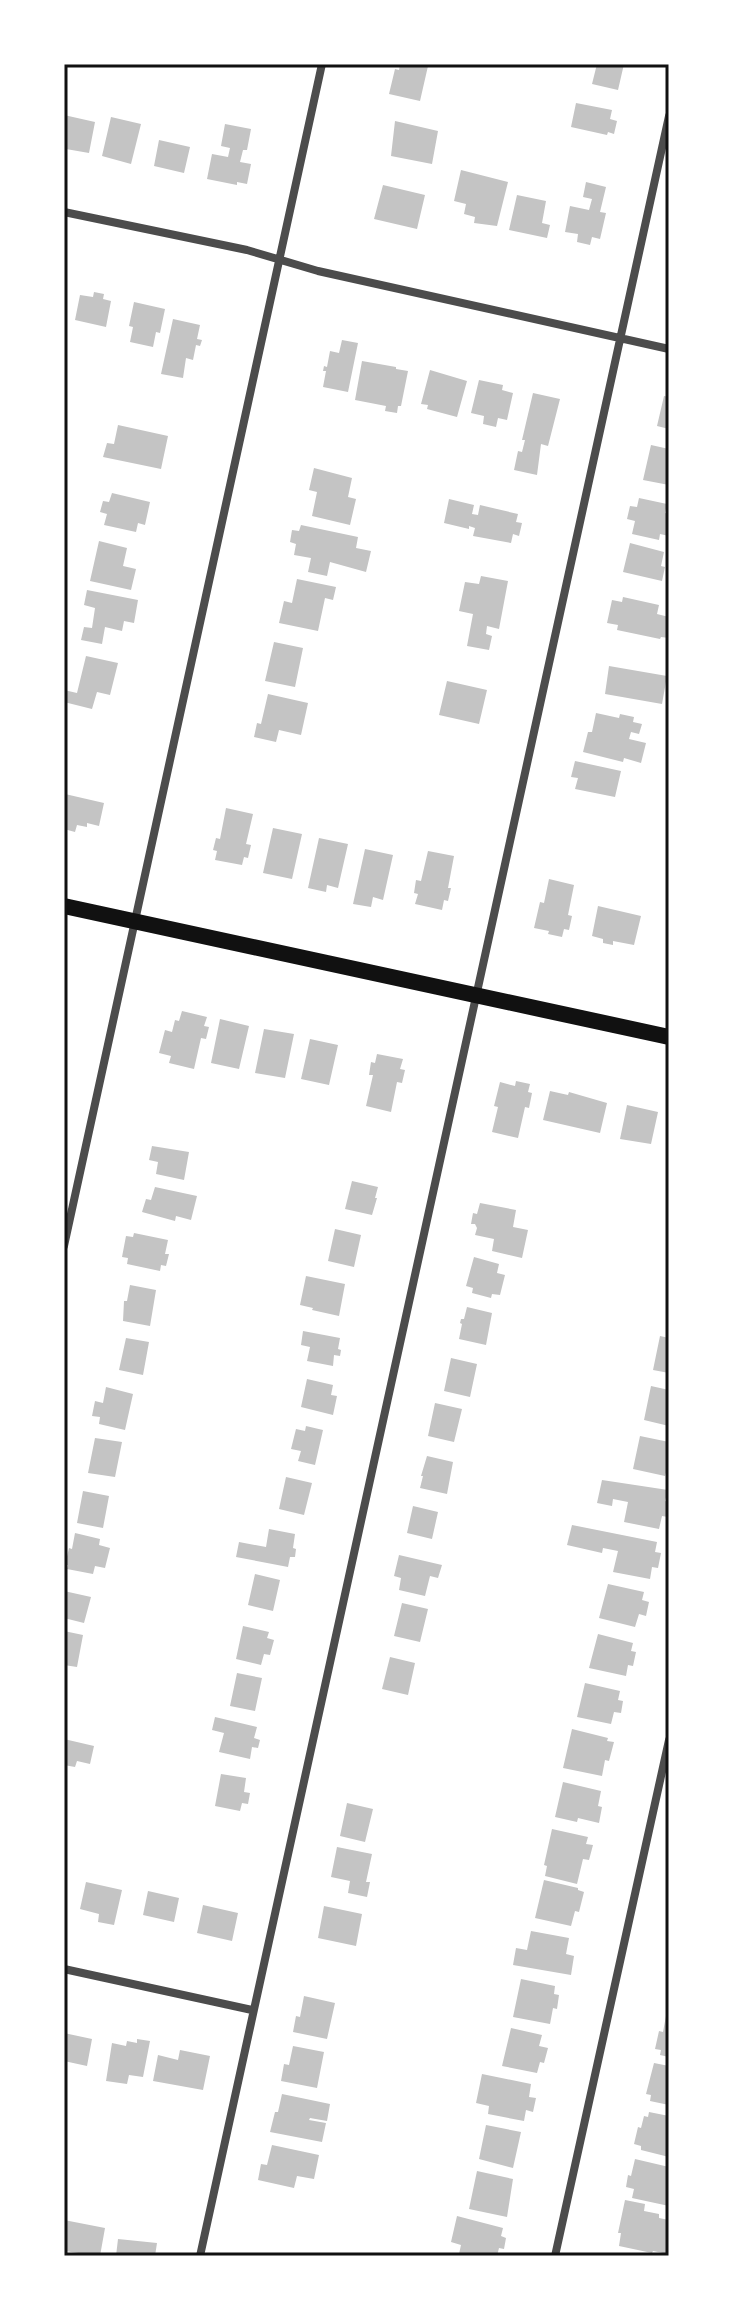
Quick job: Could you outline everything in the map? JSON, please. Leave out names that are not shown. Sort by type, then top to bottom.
[{"type":"main road","points":[[64,906],[669,1037]]},
{"type":"street","points":[[64,1246],[322,64]]},
{"type":"street","points":[[200,2256],[669,116]]},
{"type":"street","points":[[64,212],[257,253],[318,271],[669,349]]},
{"type":"street","points":[[555,2256],[669,1740]]},
{"type":"street","points":[[64,1969],[252,2010]]},
{"type":"building","points":[[400,64],[428,66],[420,101],[389,94],[395,69],[399,70]]},
{"type":"building","points":[[597,64],[624,64],[618,90],[592,84]]},
{"type":"building","points":[[576,103],[612,110],[610,119],[617,121],[614,134],[571,127]]},
{"type":"building","points":[[64,115],[95,122],[89,153],[66,149]]},
{"type":"building","points":[[111,117],[141,124],[131,164],[102,156]]},
{"type":"building","points":[[395,121],[438,131],[432,164],[391,156]]},
{"type":"building","points":[[225,124],[251,129],[247,150],[243,150],[240,162],[251,164],[247,184],[207,179],[212,154],[228,157],[230,148],[221,146]]},
{"type":"building","points":[[159,140],[190,147],[184,173],[154,166]]},
{"type":"building","points":[[461,170],[508,182],[497,226],[474,223],[475,217],[464,214],[466,204],[454,201]]},
{"type":"building","points":[[586,182],[606,187],[600,212],[606,213],[600,239],[592,237],[590,245],[577,242],[578,234],[565,232],[570,206],[589,210],[592,199],[583,197]]},
{"type":"building","points":[[383,185],[425,195],[417,229],[374,219]]},
{"type":"building","points":[[517,195],[546,201],[542,223],[550,225],[547,238],[509,230]]},
{"type":"building","points":[[94,292],[104,294],[103,299],[111,301],[106,327],[75,320],[80,295],[93,297]]},
{"type":"building","points":[[134,302],[165,309],[160,333],[156,332],[153,347],[130,342],[133,327],[129,326]]},
{"type":"building","points":[[173,319],[200,325],[197,339],[202,340],[200,346],[196,345],[193,360],[186,358],[183,378],[161,374]]},
{"type":"building","points":[[342,340],[358,343],[348,392],[323,387],[326,371],[323,371],[324,366],[327,367],[330,351],[339,353]]},
{"type":"building","points":[[362,361],[408,371],[397,413],[385,411],[386,406],[355,400]]},
{"type":"building","points":[[430,370],[467,381],[457,417],[427,409],[428,405],[421,404]]},
{"type":"building","points":[[479,380],[503,385],[502,390],[513,393],[507,420],[498,418],[496,427],[483,424],[484,416],[471,413]]},
{"type":"building","points":[[533,393],[560,399],[548,446],[541,444],[537,475],[514,470],[518,451],[522,452],[525,440],[522,440]]},
{"type":"building","points":[[664,396],[669,397],[669,429],[657,426]]},
{"type":"building","points":[[118,425],[168,436],[161,469],[103,457],[107,443],[114,444]]},
{"type":"building","points":[[651,445],[669,449],[669,485],[643,480]]},
{"type":"building","points":[[314,468],[352,478],[348,497],[356,499],[350,525],[312,516],[317,492],[309,490]]},
{"type":"building","points":[[112,493],[150,502],[145,525],[138,523],[136,532],[104,525],[107,514],[100,512],[103,501],[109,502]]},
{"type":"building","points":[[639,498],[667,504],[665,513],[669,514],[669,536],[660,534],[659,540],[632,534],[635,521],[627,519],[630,506],[637,507]]},
{"type":"building","points":[[449,499],[474,505],[472,514],[478,515],[480,505],[518,514],[516,522],[522,523],[519,536],[513,534],[511,543],[473,536],[475,528],[469,526],[469,529],[444,523]]},
{"type":"building","points":[[301,525],[358,537],[356,548],[371,551],[366,572],[330,562],[327,576],[308,572],[311,558],[294,555],[296,544],[290,542],[292,530],[299,531]]},
{"type":"building","points":[[99,541],[127,548],[123,566],[136,569],[131,590],[90,581]]},
{"type":"building","points":[[630,543],[664,552],[662,581],[623,572]]},
{"type":"building","points":[[481,576],[508,581],[499,629],[487,626],[486,634],[492,636],[489,650],[467,646],[473,614],[459,611],[465,582],[479,584]]},
{"type":"building","points":[[297,579],[336,587],[333,600],[325,598],[318,631],[279,623],[284,601],[292,603]]},
{"type":"building","points":[[87,590],[138,600],[134,623],[124,621],[122,631],[105,627],[102,644],[81,640],[84,627],[92,628],[95,608],[84,605]]},
{"type":"building","points":[[623,597],[659,605],[657,614],[669,617],[669,638],[617,630],[618,625],[607,623],[612,600],[622,602]]},
{"type":"building","points":[[274,642],[303,648],[295,687],[265,681]]},
{"type":"building","points":[[86,656],[118,663],[110,695],[97,692],[92,709],[64,702],[64,690],[77,693]]},
{"type":"building","points":[[609,666],[667,676],[662,704],[605,694]]},
{"type":"building","points":[[447,681],[487,690],[479,724],[439,715]]},
{"type":"building","points":[[268,694],[308,703],[301,735],[279,730],[276,742],[254,737],[257,723],[261,724]]},
{"type":"building","points":[[596,713],[619,718],[620,714],[634,717],[633,722],[642,724],[639,734],[631,732],[629,739],[646,743],[641,763],[583,752]]},
{"type":"building","points":[[575,761],[621,771],[615,797],[575,789],[578,778],[571,777]]},
{"type":"building","points":[[65,794],[104,803],[99,826],[87,823],[87,827],[77,825],[75,832],[64,829]]},
{"type":"building","points":[[226,808],[253,814],[246,844],[251,845],[248,858],[244,857],[242,865],[215,860],[217,851],[213,850],[216,838],[220,839]]},
{"type":"building","points":[[273,828],[302,834],[292,879],[263,873]]},
{"type":"building","points":[[319,838],[348,844],[338,888],[327,885],[326,892],[308,888]]},
{"type":"building","points":[[365,849],[393,855],[383,900],[373,897],[371,907],[353,904]]},
{"type":"building","points":[[428,851],[454,856],[448,888],[451,888],[442,910],[415,904],[418,894],[414,893],[416,880],[421,881]]},
{"type":"building","points":[[549,879],[574,885],[568,915],[572,916],[569,930],[564,929],[562,937],[534,928]]},
{"type":"building","points":[[598,906],[641,916],[634,945],[613,941],[613,945],[603,943],[603,939],[592,936]]},
{"type":"building","points":[[182,1011],[207,1017],[204,1026],[209,1027],[206,1039],[201,1038],[194,1069],[169,1063],[171,1056],[159,1053],[165,1030],[172,1032],[175,1020],[179,1021]]},
{"type":"building","points":[[220,1019],[249,1026],[239,1069],[211,1063]]},
{"type":"building","points":[[264,1029],[294,1034],[285,1078],[255,1073]]},
{"type":"building","points":[[310,1039],[338,1045],[329,1085],[301,1079]]},
{"type":"building","points":[[377,1054],[403,1059],[400,1069],[405,1070],[402,1083],[397,1082],[391,1112],[366,1106],[373,1075],[369,1075],[371,1062],[375,1063]]},
{"type":"building","points":[[516,1081],[530,1084],[528,1092],[532,1093],[529,1108],[525,1107],[518,1138],[492,1132],[500,1082],[515,1086]]},
{"type":"building","points":[[550,1091],[568,1095],[569,1092],[607,1103],[600,1133],[543,1120]]},
{"type":"building","points":[[627,1105],[658,1112],[651,1144],[620,1139]]},
{"type":"building","points":[[152,1146],[189,1152],[184,1180],[156,1174],[158,1162],[149,1160]]},
{"type":"building","points":[[352,1181],[378,1187],[372,1215],[345,1209]]},
{"type":"building","points":[[155,1187],[197,1196],[191,1220],[176,1216],[175,1221],[142,1212],[146,1199],[151,1200]]},
{"type":"building","points":[[480,1203],[516,1210],[513,1227],[528,1230],[522,1258],[492,1251],[494,1239],[475,1235],[477,1228],[471,1224],[473,1213],[477,1214]]},
{"type":"building","points":[[335,1229],[361,1235],[354,1267],[328,1261]]},
{"type":"building","points":[[134,1233],[168,1240],[166,1266],[161,1265],[160,1271],[127,1264],[128,1258],[122,1257],[126,1236],[133,1237]]},
{"type":"building","points":[[474,1257],[499,1264],[497,1273],[505,1275],[500,1295],[492,1294],[491,1298],[472,1293],[473,1288],[466,1286]]},
{"type":"building","points":[[306,1276],[345,1284],[339,1316],[300,1305]]},
{"type":"building","points":[[130,1285],[156,1290],[150,1326],[123,1321],[124,1301],[127,1301]]},
{"type":"building","points":[[467,1307],[492,1313],[486,1345],[459,1339],[461,1319],[464,1319]]},
{"type":"building","points":[[303,1331],[340,1338],[340,1356],[334,1355],[333,1366],[307,1361],[310,1347],[301,1345]]},
{"type":"building","points":[[660,1336],[669,1338],[669,1373],[653,1370]]},
{"type":"building","points":[[126,1338],[149,1342],[143,1375],[119,1370]]},
{"type":"building","points":[[451,1358],[477,1364],[470,1397],[444,1391]]},
{"type":"building","points":[[307,1379],[333,1385],[331,1395],[337,1396],[333,1415],[301,1407]]},
{"type":"building","points":[[651,1386],[669,1390],[669,1426],[644,1420]]},
{"type":"building","points":[[106,1387],[133,1394],[125,1430],[99,1424],[100,1417],[92,1416],[95,1401],[103,1403]]},
{"type":"building","points":[[435,1403],[462,1409],[454,1442],[428,1436]]},
{"type":"building","points":[[306,1426],[323,1430],[315,1465],[298,1461],[301,1451],[291,1449],[296,1429],[305,1431]]},
{"type":"building","points":[[640,1436],[669,1442],[669,1463],[665,1476],[633,1469]]},
{"type":"building","points":[[95,1438],[122,1442],[115,1477],[88,1473]]},
{"type":"building","points":[[427,1456],[453,1462],[447,1494],[420,1488]]},
{"type":"building","points":[[286,1477],[312,1483],[304,1515],[279,1509]]},
{"type":"building","points":[[602,1480],[668,1490],[665,1501],[669,1502],[668,1517],[662,1516],[659,1529],[624,1522],[628,1502],[613,1499],[612,1506],[597,1503]]},
{"type":"building","points":[[83,1491],[109,1496],[103,1528],[77,1523]]},
{"type":"building","points":[[413,1506],[438,1512],[432,1539],[407,1533]]},
{"type":"building","points":[[572,1525],[657,1542],[655,1552],[661,1553],[658,1568],[652,1567],[650,1579],[613,1572],[618,1551],[603,1548],[602,1553],[567,1545]]},
{"type":"building","points":[[269,1529],[295,1534],[295,1557],[290,1557],[288,1567],[236,1557],[239,1542],[266,1547]]},
{"type":"building","points":[[75,1533],[100,1539],[99,1545],[110,1548],[105,1568],[95,1566],[93,1574],[67,1569],[68,1565],[65,1565]]},
{"type":"building","points":[[399,1555],[442,1565],[438,1578],[430,1576],[425,1596],[399,1590],[401,1578],[394,1576]]},
{"type":"building","points":[[255,1574],[280,1580],[273,1611],[248,1605]]},
{"type":"building","points":[[608,1584],[644,1592],[642,1600],[649,1602],[646,1616],[639,1614],[635,1627],[599,1618]]},
{"type":"building","points":[[64,1591],[91,1597],[84,1623],[64,1618]]},
{"type":"building","points":[[402,1603],[428,1609],[420,1642],[394,1636]]},
{"type":"building","points":[[243,1626],[269,1632],[267,1638],[274,1640],[270,1655],[264,1654],[261,1665],[236,1659]]},
{"type":"building","points":[[64,1631],[83,1635],[77,1667],[64,1665]]},
{"type":"building","points":[[598,1634],[633,1643],[631,1651],[636,1652],[633,1666],[628,1665],[626,1676],[589,1668]]},
{"type":"building","points":[[390,1657],[415,1663],[408,1695],[382,1689]]},
{"type":"building","points":[[237,1673],[262,1678],[255,1711],[230,1706]]},
{"type":"building","points":[[585,1683],[620,1691],[618,1700],[623,1701],[621,1713],[614,1712],[611,1724],[577,1717]]},
{"type":"building","points":[[215,1717],[257,1727],[254,1738],[260,1740],[258,1748],[252,1747],[250,1759],[219,1752],[224,1733],[212,1730]]},
{"type":"building","points":[[572,1729],[614,1742],[609,1761],[605,1760],[602,1776],[563,1768]]},
{"type":"building","points":[[64,1739],[94,1746],[90,1764],[77,1761],[75,1767],[64,1765]]},
{"type":"building","points":[[221,1774],[246,1778],[244,1792],[250,1793],[248,1804],[242,1803],[240,1811],[215,1806]]},
{"type":"building","points":[[563,1782],[601,1791],[599,1823],[555,1817]]},
{"type":"building","points":[[347,1803],[373,1809],[365,1842],[340,1836]]},
{"type":"building","points":[[552,1829],[588,1837],[586,1844],[593,1845],[589,1860],[583,1859],[577,1884],[545,1876],[547,1866],[544,1865]]},
{"type":"building","points":[[337,1847],[372,1854],[366,1882],[370,1882],[367,1897],[348,1893],[350,1881],[331,1877]]},
{"type":"building","points":[[544,1880],[584,1892],[579,1912],[575,1911],[571,1926],[535,1918]]},
{"type":"building","points":[[86,1882],[122,1890],[114,1925],[98,1922],[99,1914],[80,1909]]},
{"type":"building","points":[[148,1891],[179,1898],[174,1922],[143,1915]]},
{"type":"building","points":[[203,1905],[238,1913],[232,1941],[197,1933]]},
{"type":"building","points":[[324,1906],[362,1914],[356,1946],[318,1938]]},
{"type":"building","points":[[531,1931],[569,1938],[566,1954],[574,1956],[571,1975],[513,1965],[516,1948],[527,1950]]},
{"type":"building","points":[[521,1979],[555,1986],[554,1994],[559,1995],[550,2024],[513,2017]]},
{"type":"building","points":[[304,1996],[335,2003],[327,2039],[293,2032]]},
{"type":"building","points":[[666,2016],[669,2017],[669,2057],[660,2055],[661,2050],[655,2049]]},
{"type":"building","points":[[511,2028],[542,2035],[539,2046],[548,2048],[537,2073],[502,2066]]},
{"type":"building","points":[[64,2033],[92,2039],[87,2066],[64,2061]]},
{"type":"building","points":[[137,2039],[150,2041],[143,2077],[129,2075],[127,2084],[106,2081],[112,2043],[126,2046],[127,2041],[137,2043]]},
{"type":"building","points":[[293,2046],[324,2052],[317,2088],[281,2081],[284,2064],[289,2065]]},
{"type":"building","points":[[180,2050],[210,2056],[203,2090],[153,2081],[158,2055],[178,2060]]},
{"type":"building","points":[[654,2063],[669,2066],[669,2105],[650,2101],[651,2095],[646,2094]]},
{"type":"building","points":[[482,2074],[531,2084],[529,2097],[536,2098],[533,2112],[526,2110],[524,2121],[488,2114],[489,2106],[476,2103]]},
{"type":"building","points":[[282,2094],[330,2104],[327,2121],[309,2120],[326,2123],[322,2142],[270,2132]]},
{"type":"building","points":[[649,2112],[669,2116],[669,2157],[641,2150],[641,2146],[634,2144],[638,2127],[641,2128],[644,2116],[648,2117]]},
{"type":"building","points":[[486,2125],[521,2132],[513,2168],[479,2159]]},
{"type":"building","points":[[272,2145],[319,2155],[314,2179],[297,2176],[294,2188],[258,2180],[261,2164],[267,2165]]},
{"type":"building","points":[[635,2159],[669,2167],[669,2206],[632,2198],[634,2189],[626,2187]]},
{"type":"building","points":[[477,2171],[513,2179],[507,2217],[469,2209]]},
{"type":"building","points":[[625,2200],[645,2204],[644,2211],[669,2220],[668,2254],[619,2246],[621,2233],[618,2233]]},
{"type":"building","points":[[457,2216],[503,2228],[501,2236],[506,2238],[504,2249],[499,2248],[497,2256],[459,2254],[461,2245],[451,2242]]},
{"type":"building","points":[[64,2220],[105,2228],[100,2256],[64,2251]]},
{"type":"building","points":[[118,2239],[157,2243],[155,2256],[116,2256]]}]
